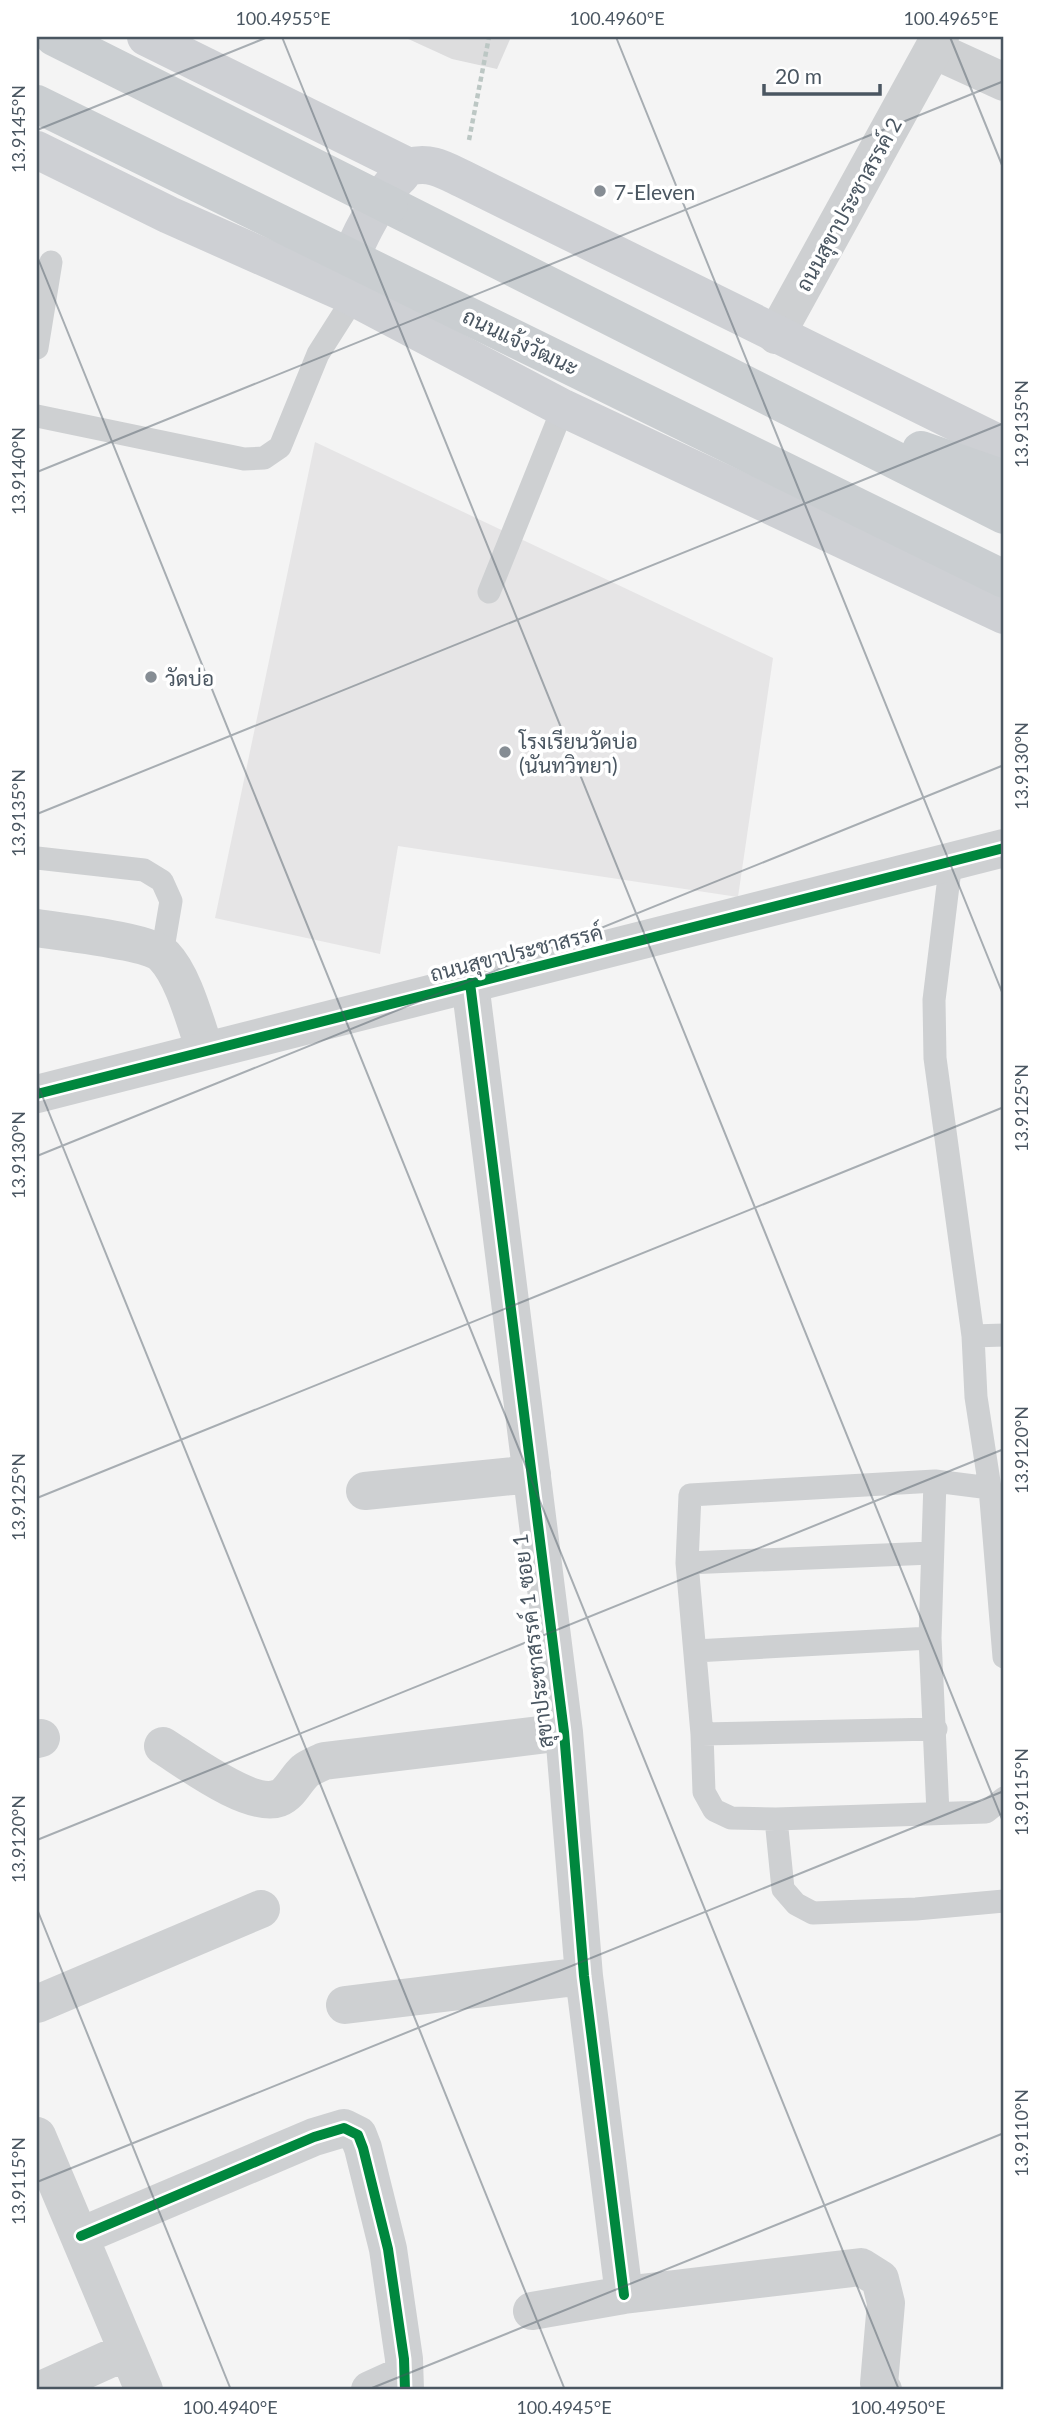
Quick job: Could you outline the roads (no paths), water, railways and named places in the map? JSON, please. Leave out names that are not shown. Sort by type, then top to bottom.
[{"type":"main road","points":[[54,37],[1004,514]]},
{"type":"main road","points":[[146,37],[409,167]]},
{"type":"main road","name":"ถนนแจ้งวัฒนะ","points":[[37,104],[1004,579]]},
{"type":"main road","name":"ถนนแจ้งวัฒนะ","points":[[37,150],[169,215],[350,296],[563,408],[1004,615]]},
{"type":"main road","points":[[350,296],[348,269],[358,244],[389,186],[409,167],[421,163],[432,165],[1004,446]]},
{"type":"main road","points":[[773,400],[1004,479]]},
{"type":"street","points":[[937,43],[1004,82]]},
{"type":"street","name":"ถนนสุขาประชาสรรค์ 2","points":[[776,335],[937,43]]},
{"type":"street","name":"ถนนสุขาประชาสรรค์","points":[[37,1094],[1004,848]]},
{"type":"street","points":[[37,928],[139,945],[163,954],[179,981],[205,1050]]},
{"type":"street","name":"สุขาประชาสรรค์ 1 ซอย 1","points":[[470,983],[564,1732],[584,1976],[624,2295]]},
{"type":"street","points":[[365,1491],[532,1474]]},
{"type":"street","points":[[163,1746],[198,1769],[252,1798],[266,1801],[282,1798],[306,1771],[324,1761],[564,1732]]},
{"type":"street","points":[[37,2004],[261,1909]]},
{"type":"street","points":[[345,2005],[584,1976]]},
{"type":"street","points":[[81,2236],[314,2137],[344,2128],[358,2135],[363,2148],[385,2236],[404,2359],[393,2385]]},
{"type":"street","points":[[37,2136],[144,2390]]},
{"type":"street","points":[[532,2311],[624,2295],[861,2267],[880,2279],[886,2303],[879,2384],[883,2390]]},
{"type":"street","points":[[41,2390],[127,2351]]},
{"type":"lane","points":[[37,348],[51,262]]},
{"type":"lane","points":[[37,416],[244,459],[264,458],[280,447],[318,354],[350,296]]},
{"type":"lane","points":[[489,592],[563,408]]},
{"type":"lane","points":[[37,858],[144,870],[162,881],[171,901],[163,954]]},
{"type":"lane","points":[[951,861],[934,1000],[935,1058],[973,1336],[976,1397],[990,1488],[1004,1657]]},
{"type":"lane","points":[[973,1336],[1004,1335]]},
{"type":"lane","points":[[990,1488],[936,1481],[690,1495],[687,1563],[702,1734],[704,1792],[714,1810],[731,1818],[776,1819],[938,1814],[986,1812],[1004,1798]]},
{"type":"lane","points":[[936,1481],[930,1638],[938,1814]]},
{"type":"lane","points":[[687,1563],[932,1553]]},
{"type":"lane","points":[[695,1651],[930,1638]]},
{"type":"lane","points":[[702,1734],[936,1729]]},
{"type":"lane","points":[[776,1819],[783,1889],[796,1905],[813,1913],[916,1909],[1004,1901]]},
{"type":"place","name":"7-Eleven","points":[[600,191]]},
{"type":"place","name":"วัดบ่อ","points":[[151,677]]},
{"type":"place","name":"โรงเรียนวัดบ่อ (นันทวิทยา)","points":[[505,752]]}]
